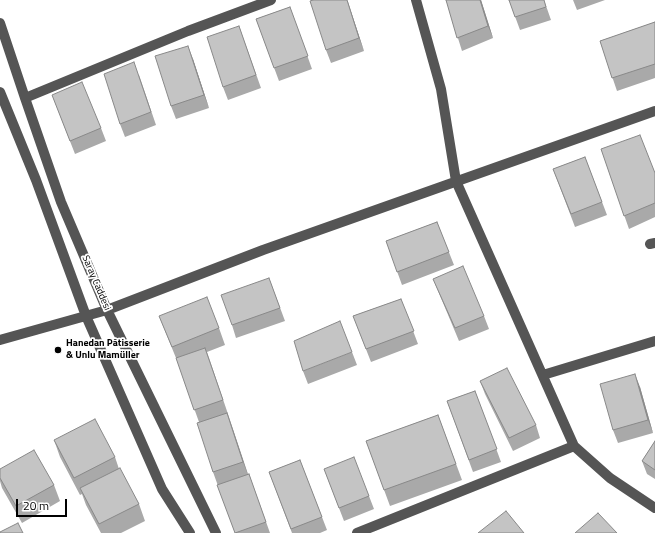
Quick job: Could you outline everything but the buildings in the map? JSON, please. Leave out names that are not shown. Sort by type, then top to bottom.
[{"type":"street","points":[[25,98],[188,31],[272,0]]},
{"type":"street","points":[[416,0],[441,88],[456,181],[574,446],[610,478],[655,508]]},
{"type":"street","name":"Saray Caddesi","points":[[0,23],[61,202],[107,310],[216,533]]},
{"type":"street","name":"Saray Caddesi","points":[[0,92],[36,180],[86,316],[162,489],[190,533]]},
{"type":"street","points":[[0,340],[107,310],[263,250],[655,111]]},
{"type":"street","points":[[543,375],[655,341]]},
{"type":"street","points":[[357,533],[574,446]]},
{"type":"place","name":"Hanedan Pâtisserie & Unlu Mamüller","points":[[58,350]]}]
